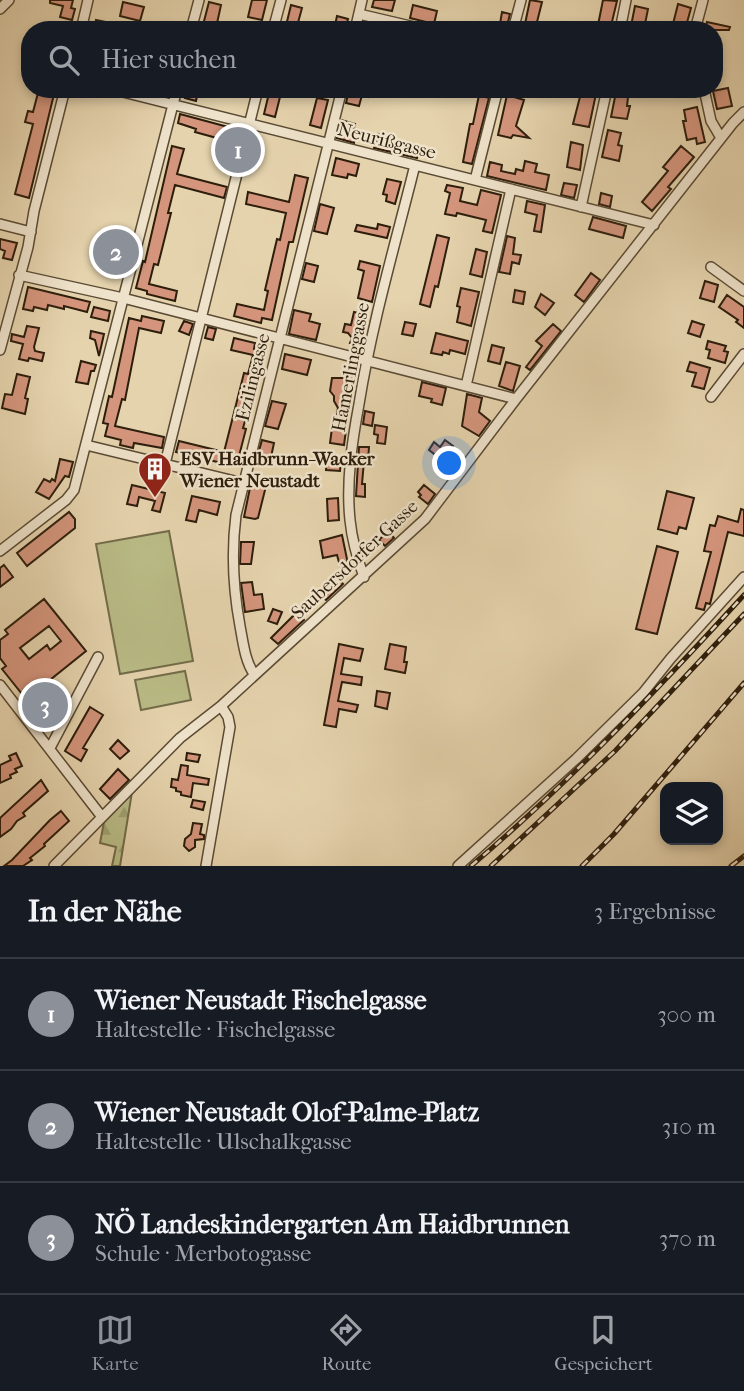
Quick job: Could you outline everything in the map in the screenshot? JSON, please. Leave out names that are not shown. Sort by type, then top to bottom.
[{"type":"street","points":[[0,9],[9,0]]},
{"type":"street","points":[[83,21],[88,0]]},
{"type":"street","points":[[193,21],[199,0]]},
{"type":"street","points":[[275,21],[281,0]]},
{"type":"street","points":[[357,21],[362,0]]},
{"type":"street","points":[[515,21],[521,0]]},
{"type":"street","points":[[622,21],[626,0]]},
{"type":"street","points":[[697,21],[703,0]]},
{"type":"street","points":[[359,14],[389,21]]},
{"type":"street","points":[[1,345],[63,98]]},
{"type":"street","name":"Neurißgasse","points":[[146,98],[654,225]]},
{"type":"street","points":[[0,551],[66,500],[74,490],[175,98]]},
{"type":"street","points":[[165,464],[256,98]]},
{"type":"street","name":"Ezilingasse","points":[[254,674],[249,667],[242,638],[232,579],[233,540],[243,483],[340,98]]},
{"type":"street","points":[[475,180],[496,98]]},
{"type":"street","points":[[581,207],[605,98]]},
{"type":"street","points":[[706,98],[711,121],[722,138]]},
{"type":"street","name":"Saubersdorfer Gasse","points":[[54,866],[180,738],[221,706],[425,519],[516,399],[744,112]]},
{"type":"street","name":"Hamerlinggasse","points":[[363,577],[354,547],[350,518],[349,483],[354,434],[366,361],[415,165]]},
{"type":"street","points":[[466,386],[511,189]]},
{"type":"street","points":[[0,224],[31,232]]},
{"type":"street","points":[[711,267],[744,292]]},
{"type":"street","points":[[19,275],[123,298],[516,399]]},
{"type":"street","points":[[711,397],[744,354]]},
{"type":"street","points":[[86,445],[243,483]]},
{"type":"street","points":[[458,866],[567,768],[643,693],[744,577]]},
{"type":"street","points":[[50,748],[99,657]]},
{"type":"street","points":[[0,685],[102,817]]},
{"type":"street","points":[[206,866],[230,727],[228,717],[221,706]]},
{"type":"green space","points":[[169,531],[193,661],[120,674],[96,544]]},
{"type":"green space","points":[[185,671],[191,700],[141,710],[135,680]]},
{"type":"green space","points":[[132,792],[120,866],[112,866],[116,847],[100,843],[104,822]]},
{"type":"building","points":[[50,0],[73,0],[71,8],[75,9],[72,20],[60,17],[63,6],[50,3]]},
{"type":"building","points":[[252,0],[267,0],[262,20],[248,17]]},
{"type":"building","points":[[374,0],[395,0],[392,11],[372,7]]},
{"type":"building","points":[[530,0],[542,2],[537,21],[526,21]]},
{"type":"building","points":[[603,0],[617,1],[612,21],[599,21]]},
{"type":"building","points":[[123,2],[144,7],[140,21],[120,16]]},
{"type":"building","points":[[209,2],[221,5],[218,21],[204,21]]},
{"type":"building","points":[[678,4],[691,8],[687,21],[674,21]]},
{"type":"building","points":[[291,5],[302,8],[298,21],[287,21]]},
{"type":"building","points":[[413,5],[437,11],[435,21],[410,18]]},
{"type":"building","points":[[635,6],[648,9],[646,21],[632,21]]},
{"type":"building","points":[[502,12],[510,14],[508,21],[500,21]]},
{"type":"building","points":[[337,16],[348,19],[347,21],[336,21]]},
{"type":"building","points":[[728,88],[732,106],[717,109],[715,98],[723,98],[723,89]]},
{"type":"building","points":[[37,98],[53,98],[29,198],[15,194],[33,124],[25,122],[28,111],[33,112]]},
{"type":"building","points":[[268,98],[280,98],[275,117],[264,114]]},
{"type":"building","points":[[317,98],[328,100],[321,128],[310,125]]},
{"type":"building","points":[[347,98],[361,98],[359,106],[346,103]]},
{"type":"building","points":[[478,98],[489,98],[472,164],[463,162],[470,124],[473,124]]},
{"type":"building","points":[[506,98],[524,100],[516,126],[529,138],[498,135]]},
{"type":"building","points":[[580,98],[595,98],[589,127],[573,124]]},
{"type":"building","points":[[615,98],[628,98],[627,106],[630,106],[627,119],[611,117]]},
{"type":"building","points":[[697,107],[705,142],[697,144],[696,138],[687,140],[683,121],[686,121],[684,110]]},
{"type":"building","points":[[180,114],[228,127],[224,140],[195,132],[196,129],[178,123]]},
{"type":"building","points":[[341,120],[355,124],[352,136],[355,137],[354,143],[337,138]]},
{"type":"building","points":[[608,130],[621,133],[618,145],[622,146],[619,161],[602,157]]},
{"type":"building","points":[[378,134],[419,148],[417,158],[374,148]]},
{"type":"building","points":[[571,142],[583,145],[580,170],[567,167]]},
{"type":"building","points":[[172,146],[184,149],[177,174],[227,187],[224,198],[175,185],[158,265],[154,264],[149,284],[177,291],[175,301],[147,294],[147,291],[136,288],[143,261],[145,262]]},
{"type":"building","points":[[681,146],[694,157],[668,187],[671,189],[652,211],[642,202],[668,171],[663,167]]},
{"type":"building","points":[[336,158],[359,164],[356,176],[348,174],[347,178],[332,175]]},
{"type":"building","points":[[525,161],[537,164],[535,172],[549,175],[546,190],[487,176],[490,162],[502,165],[501,171],[515,174],[516,169],[523,171]]},
{"type":"building","points":[[295,175],[308,178],[293,242],[289,242],[272,320],[262,318],[261,323],[234,316],[237,304],[264,310],[268,291],[265,290],[286,213],[246,204],[248,192],[289,202]]},
{"type":"building","points":[[387,179],[401,182],[395,204],[386,201],[387,195],[383,194]]},
{"type":"building","points":[[564,183],[577,185],[574,198],[561,195]]},
{"type":"building","points":[[447,185],[463,188],[460,201],[477,205],[481,190],[501,195],[492,233],[483,231],[486,220],[457,213],[456,216],[445,214],[450,193],[445,191]]},
{"type":"building","points":[[601,193],[612,196],[610,207],[599,204]]},
{"type":"building","points":[[527,201],[545,205],[541,232],[534,231],[537,215],[525,212]]},
{"type":"building","points":[[320,204],[334,208],[327,234],[314,231]]},
{"type":"building","points":[[593,217],[626,226],[623,238],[589,229]]},
{"type":"building","points":[[378,224],[390,227],[387,238],[355,231],[357,225],[377,229]]},
{"type":"building","points":[[437,235],[449,238],[438,287],[435,286],[430,307],[420,304]]},
{"type":"building","points":[[507,236],[515,238],[513,254],[521,255],[519,264],[512,262],[510,274],[499,272]]},
{"type":"building","points":[[0,239],[17,243],[12,260],[3,258],[5,251],[0,249]]},
{"type":"building","points":[[476,249],[487,252],[482,277],[470,274]]},
{"type":"building","points":[[360,261],[380,266],[372,302],[358,298],[364,271],[358,269]]},
{"type":"building","points":[[306,263],[318,266],[314,282],[302,279]]},
{"type":"building","points":[[591,273],[600,280],[584,302],[575,295]]},
{"type":"building","points":[[705,281],[718,285],[714,302],[700,298]]},
{"type":"building","points":[[28,287],[90,302],[87,312],[48,305],[47,310],[34,307],[33,311],[23,309]]},
{"type":"building","points":[[461,288],[479,292],[471,326],[457,322]]},
{"type":"building","points":[[515,290],[525,292],[523,304],[513,302]]},
{"type":"building","points":[[541,294],[554,303],[545,315],[535,307]]},
{"type":"building","points":[[727,295],[744,307],[744,328],[736,322],[738,320],[719,307]]},
{"type":"building","points":[[94,307],[110,311],[108,321],[91,317]]},
{"type":"building","points":[[294,310],[311,314],[309,321],[320,324],[316,340],[289,334]]},
{"type":"building","points":[[354,312],[367,315],[360,345],[350,343],[352,338],[343,332],[345,324],[351,325]]},
{"type":"building","points":[[142,316],[164,321],[161,333],[139,328],[125,400],[122,399],[115,426],[164,437],[162,448],[134,443],[133,448],[120,445],[121,440],[105,436],[108,424],[103,423],[109,396],[112,397],[129,318],[141,321]]},
{"type":"building","points":[[184,321],[193,324],[189,335],[179,331]]},
{"type":"building","points":[[692,321],[704,325],[700,337],[688,333]]},
{"type":"building","points":[[405,322],[416,324],[413,336],[402,334]]},
{"type":"building","points":[[553,324],[561,331],[530,370],[526,367],[542,346],[536,341]]},
{"type":"building","points":[[27,326],[39,328],[34,347],[35,351],[44,353],[42,361],[19,359],[23,344],[11,341],[12,334],[24,337]]},
{"type":"building","points":[[208,327],[216,329],[213,340],[205,338]]},
{"type":"building","points":[[91,331],[104,334],[99,356],[95,340],[90,338]]},
{"type":"building","points":[[436,333],[468,341],[465,354],[450,350],[449,354],[431,353]]},
{"type":"building","points":[[234,338],[255,343],[254,349],[265,351],[243,428],[246,429],[239,456],[232,454],[230,465],[176,452],[179,441],[224,452],[244,373],[248,374],[253,355],[231,350]]},
{"type":"building","points":[[708,341],[726,346],[724,351],[728,352],[725,363],[708,358]]},
{"type":"building","points":[[492,345],[504,348],[500,364],[488,361]]},
{"type":"building","points":[[285,354],[311,360],[307,375],[282,369]]},
{"type":"building","points":[[81,361],[96,365],[94,371],[91,371],[88,384],[76,382]]},
{"type":"building","points":[[506,362],[520,366],[513,391],[499,386]]},
{"type":"building","points":[[690,362],[710,368],[704,389],[692,386],[696,373],[687,371]]},
{"type":"building","points":[[344,372],[355,374],[348,416],[337,414],[338,408],[330,391],[332,378],[343,378]]},
{"type":"building","points":[[17,374],[30,377],[25,398],[28,399],[25,414],[2,408],[5,394],[12,395]]},
{"type":"building","points":[[422,382],[446,388],[442,405],[419,396]]},
{"type":"building","points":[[467,394],[482,398],[479,412],[490,421],[479,436],[462,426]]},
{"type":"building","points":[[272,401],[286,404],[278,429],[265,426]]},
{"type":"building","points":[[365,411],[374,413],[372,426],[363,424]]},
{"type":"building","points":[[375,425],[387,427],[385,444],[377,443]]},
{"type":"building","points":[[332,428],[346,430],[344,445],[330,443]]},
{"type":"building","points":[[262,440],[274,443],[271,457],[258,454]]},
{"type":"building","points":[[445,440],[453,446],[442,460],[429,450],[434,442],[440,447]]},
{"type":"building","points":[[359,447],[369,447],[368,461],[364,461],[362,484],[365,484],[365,497],[356,496]]},
{"type":"building","points":[[327,457],[341,458],[340,471],[326,470]]},
{"type":"building","points":[[60,459],[73,462],[69,477],[65,476],[49,499],[36,492],[44,479],[55,481]]},
{"type":"building","points":[[252,478],[267,482],[258,518],[255,519],[244,517]]},
{"type":"building","name":"ESV Haidbrunn-Wacker Wiener Neustadt","points":[[132,485],[165,493],[160,512],[152,510],[155,501],[139,497],[137,506],[127,504]]},
{"type":"building","points":[[424,485],[435,494],[428,504],[419,497],[421,495],[418,492]]},
{"type":"building","points":[[667,491],[694,498],[686,529],[679,527],[677,534],[658,529]]},
{"type":"building","points":[[192,496],[220,502],[217,515],[199,510],[196,522],[186,520]]},
{"type":"building","points":[[338,498],[339,520],[328,521],[327,499]]},
{"type":"building","points":[[741,509],[744,510],[744,536],[728,532],[710,604],[706,603],[704,610],[696,608],[711,552],[704,551],[710,525],[715,526],[718,516],[738,522]]},
{"type":"building","points":[[69,512],[75,519],[75,528],[27,566],[17,553]]},
{"type":"building","points":[[388,531],[394,538],[385,546],[379,540]]},
{"type":"building","points":[[342,535],[348,564],[340,566],[337,555],[323,558],[320,541]]},
{"type":"building","points":[[241,542],[254,542],[251,564],[240,564]]},
{"type":"building","points":[[657,546],[678,552],[657,634],[636,629]]},
{"type":"building","points":[[4,565],[13,577],[0,587],[0,568]]},
{"type":"building","points":[[340,580],[343,584],[326,600],[320,595]]},
{"type":"building","points":[[252,582],[254,595],[262,594],[264,609],[245,612],[241,583]]},
{"type":"building","points":[[44,599],[86,651],[40,688],[48,698],[50,696],[62,702],[50,723],[34,709],[2,669],[6,666],[0,658],[0,640],[8,634],[5,630]],"holes":[[[49,626],[61,641],[50,650],[47,645],[29,659],[20,648]]]},
{"type":"building","points":[[273,609],[282,612],[277,624],[268,621]]},
{"type":"building","points":[[297,612],[304,620],[278,644],[271,638]]},
{"type":"building","points":[[339,644],[363,649],[360,661],[344,658],[341,674],[362,677],[361,685],[342,682],[338,701],[358,705],[356,712],[339,709],[336,727],[324,725]]},
{"type":"building","points":[[390,644],[406,647],[405,673],[385,669]]},
{"type":"building","points":[[377,691],[390,693],[387,709],[375,706]]},
{"type":"building","points":[[90,707],[103,715],[83,748],[87,750],[81,761],[65,751]]},
{"type":"building","points":[[118,740],[129,751],[120,759],[110,749]]},
{"type":"building","points":[[16,753],[22,766],[15,769],[17,772],[10,775],[11,778],[0,783],[0,765],[11,760],[9,756]]},
{"type":"building","points":[[187,753],[200,755],[198,762],[186,760]]},
{"type":"building","points":[[181,765],[188,766],[187,775],[209,779],[208,785],[193,783],[191,797],[181,795],[176,788],[171,787],[172,779],[178,780]]},
{"type":"building","points":[[118,769],[129,780],[110,799],[100,789]]},
{"type":"building","points":[[41,780],[48,791],[23,813],[25,816],[0,837],[0,818]]},
{"type":"building","points":[[193,800],[205,802],[203,810],[191,807]]},
{"type":"building","points":[[61,811],[69,821],[30,858],[32,860],[23,866],[4,866],[12,860]]},
{"type":"building","points":[[193,823],[202,824],[200,834],[204,835],[204,839],[195,840],[195,847],[189,851],[184,846],[185,839],[191,834]]},
{"type":"railway","points":[[471,866],[543,802],[612,735],[744,595]]},
{"type":"railway","points":[[491,866],[615,751],[744,614]]},
{"type":"railway","points":[[582,866],[614,834],[744,683]]},
{"type":"railway","points":[[731,866],[744,856]]},
{"type":"place","name":"Wiener Neustadt Fischelgasse","points":[[238,150]]},
{"type":"place","name":"Wiener Neustadt Olof-Palme-Platz","points":[[116,252]]},
{"type":"place","name":"ESV Haidbrunn-Wacker Wiener Neustadt","points":[[155,499]]},
{"type":"place","name":"NÖ Landeskindergarten Am Haidbrunnen","points":[[45,705]]}]
